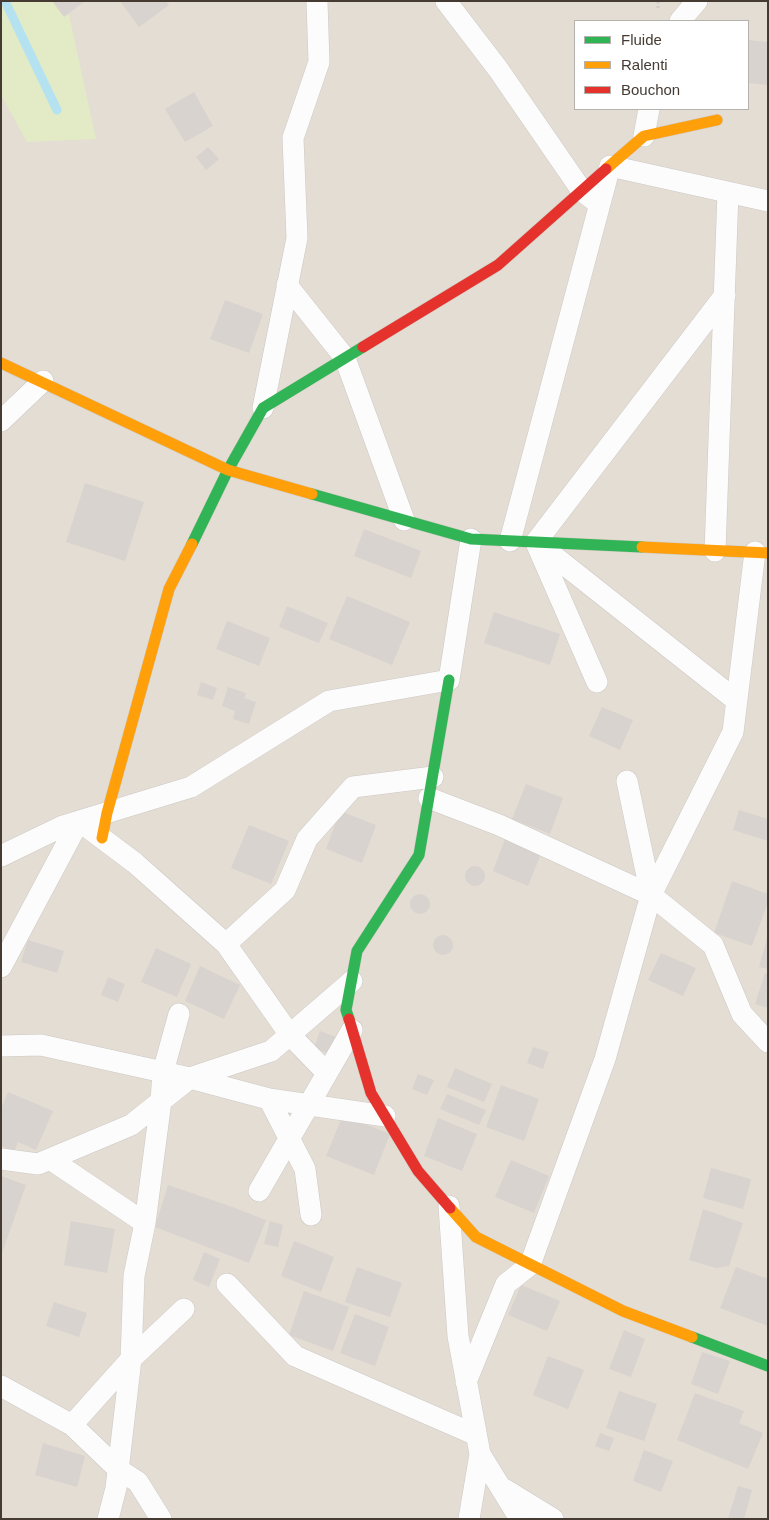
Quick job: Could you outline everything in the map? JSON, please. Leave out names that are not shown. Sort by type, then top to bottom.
[{"type":"street","points":[[102,838],[107,813],[169,589],[228,470],[263,408],[297,238],[293,138],[319,62],[317,1]]},
{"type":"street","points":[[446,1],[498,69],[582,190],[600,205]]},
{"type":"street","points":[[681,20],[697,1]]},
{"type":"street","points":[[644,136],[649,110]]},
{"type":"street","points":[[263,408],[498,265],[644,136],[717,120]]},
{"type":"street","points":[[610,166],[768,201]]},
{"type":"street","points":[[510,540],[610,166]]},
{"type":"street","points":[[715,551],[728,192]]},
{"type":"street","points":[[287,285],[345,358],[404,520]]},
{"type":"street","points":[[536,542],[725,295]]},
{"type":"street","points":[[1,363],[228,470],[471,538],[762,553],[733,732],[650,895],[604,1059],[530,1265],[506,1284],[466,1382]]},
{"type":"street","points":[[1,421],[42,382]]},
{"type":"street","points":[[471,538],[419,855],[357,951],[346,1010],[371,1093],[418,1171],[476,1237],[623,1311],[768,1366]]},
{"type":"street","points":[[536,542],[597,682]]},
{"type":"street","points":[[536,542],[737,701]]},
{"type":"street","points":[[1,856],[63,826],[191,787],[329,701],[449,680]]},
{"type":"street","points":[[226,944],[285,890],[307,838],[353,787],[433,777]]},
{"type":"street","points":[[627,781],[650,895]]},
{"type":"street","points":[[429,798],[499,825],[650,895],[714,945],[742,1014],[768,1042]]},
{"type":"street","points":[[79,821],[135,863],[226,944],[290,1035],[327,1073]]},
{"type":"street","points":[[1,968],[79,821]]},
{"type":"street","points":[[1,1159],[38,1164],[131,1125],[190,1078],[271,1051],[352,981]]},
{"type":"street","points":[[108,1519],[116,1488],[131,1359],[134,1276],[145,1223],[163,1072],[179,1014]]},
{"type":"street","points":[[259,1191],[352,1030]]},
{"type":"street","points":[[1,1046],[41,1045],[190,1078],[269,1099],[385,1116]]},
{"type":"street","points":[[269,1099],[305,1169],[311,1215]]},
{"type":"street","points":[[50,1159],[145,1223]]},
{"type":"street","points":[[449,1206],[458,1336],[478,1445],[520,1519]]},
{"type":"street","points":[[227,1284],[295,1356],[478,1445]]},
{"type":"street","points":[[72,1425],[131,1359],[184,1309]]},
{"type":"street","points":[[1,1386],[72,1425],[118,1469],[138,1482],[161,1519]]},
{"type":"street","points":[[469,1519],[478,1445]]},
{"type":"street","points":[[500,1486],[553,1519]]},
{"type":"shaded area","points":[[1,1],[768,1],[768,1519],[1,1519]]},
{"type":"green space","points":[[1,1],[66,1],[96,139],[27,142],[1,95]]},
{"type":"building","points":[[52,1],[85,1],[64,17]]},
{"type":"building","points":[[120,1],[166,1],[169,5],[139,27]]},
{"type":"building","points":[[749,40],[768,42],[768,85],[749,83]]},
{"type":"building","points":[[194,92],[213,126],[185,142],[165,109]]},
{"type":"building","points":[[208,147],[219,159],[206,170],[196,157]]},
{"type":"building","points":[[225,300],[263,314],[249,353],[210,339]]},
{"type":"building","points":[[85,483],[144,502],[125,561],[66,542]]},
{"type":"building","points":[[364,529],[421,551],[411,578],[354,556]]},
{"type":"building","points":[[347,596],[410,622],[392,665],[329,639]]},
{"type":"building","points":[[287,606],[328,623],[319,643],[279,627]]},
{"type":"building","points":[[494,612],[560,634],[550,665],[484,643]]},
{"type":"building","points":[[227,621],[270,638],[259,666],[216,649]]},
{"type":"building","points":[[201,682],[217,688],[213,700],[197,695]]},
{"type":"building","points":[[228,687],[246,693],[244,698],[256,702],[249,724],[233,719],[235,711],[222,706]]},
{"type":"building","points":[[602,707],[633,720],[620,750],[589,736]]},
{"type":"building","points":[[526,784],[563,798],[550,834],[512,819]]},
{"type":"building","points":[[739,810],[768,819],[768,841],[733,830]]},
{"type":"building","points":[[340,811],[376,825],[362,863],[326,849]]},
{"type":"building","points":[[249,825],[289,841],[271,884],[231,868]]},
{"type":"building","points":[[506,836],[542,851],[528,886],[493,871]]},
{"type":"building","points":[[475,866],[482,869],[485,876],[482,883],[475,886],[468,883],[465,876],[468,869]]},
{"type":"building","points":[[732,881],[768,894],[768,902],[752,946],[714,933]]},
{"type":"building","points":[[420,894],[427,897],[430,904],[427,911],[420,914],[413,911],[410,904],[413,897]]},
{"type":"building","points":[[443,935],[450,938],[453,945],[450,952],[443,955],[436,952],[433,945],[436,938]]},
{"type":"building","points":[[28,940],[64,951],[57,973],[21,962]]},
{"type":"building","points":[[768,940],[768,969],[759,967]]},
{"type":"building","points":[[156,948],[191,964],[177,997],[141,982]]},
{"type":"building","points":[[661,953],[696,968],[683,996],[648,980]]},
{"type":"building","points":[[200,966],[240,985],[224,1019],[185,1001]]},
{"type":"building","points":[[765,973],[768,974],[768,1008],[755,1004]]},
{"type":"building","points":[[108,977],[125,984],[118,1002],[101,995]]},
{"type":"building","points":[[320,1031],[336,1037],[330,1054],[314,1048]]},
{"type":"building","points":[[533,1047],[549,1052],[543,1069],[527,1063]]},
{"type":"building","points":[[455,1068],[492,1084],[484,1102],[447,1087]]},
{"type":"building","points":[[418,1074],[434,1080],[427,1095],[412,1089]]},
{"type":"building","points":[[501,1085],[539,1099],[524,1141],[486,1127]]},
{"type":"building","points":[[8,1092],[53,1111],[36,1150],[18,1142],[14,1151],[1,1146],[1,1109]]},
{"type":"building","points":[[447,1094],[486,1110],[479,1125],[440,1109]]},
{"type":"building","points":[[343,1115],[390,1134],[374,1175],[326,1156]]},
{"type":"building","points":[[438,1118],[477,1134],[462,1171],[424,1156]]},
{"type":"building","points":[[511,1160],[549,1176],[534,1213],[495,1197]]},
{"type":"building","points":[[711,1168],[751,1179],[743,1209],[703,1198]]},
{"type":"building","points":[[1,1176],[26,1185],[2,1253],[1,1253]]},
{"type":"building","points":[[168,1185],[266,1220],[249,1263],[155,1227]]},
{"type":"building","points":[[703,1209],[743,1223],[729,1266],[716,1268],[689,1260]]},
{"type":"building","points":[[71,1221],[115,1229],[107,1273],[64,1265]]},
{"type":"building","points":[[270,1221],[283,1225],[278,1247],[264,1244]]},
{"type":"building","points":[[294,1241],[334,1257],[321,1292],[281,1276]]},
{"type":"building","points":[[204,1252],[220,1259],[209,1287],[193,1280]]},
{"type":"building","points":[[357,1267],[402,1283],[390,1317],[345,1302]]},
{"type":"building","points":[[736,1267],[768,1279],[768,1326],[720,1308]]},
{"type":"building","points":[[521,1285],[560,1301],[547,1331],[508,1315]]},
{"type":"building","points":[[304,1291],[349,1307],[333,1351],[289,1335]]},
{"type":"building","points":[[54,1302],[87,1313],[79,1337],[46,1326]]},
{"type":"building","points":[[355,1314],[389,1327],[375,1366],[340,1353]]},
{"type":"building","points":[[624,1330],[645,1339],[631,1377],[609,1369]]},
{"type":"building","points":[[702,1352],[730,1361],[718,1394],[691,1384]]},
{"type":"building","points":[[548,1356],[584,1370],[568,1409],[533,1395]]},
{"type":"building","points":[[619,1391],[657,1404],[644,1441],[606,1428]]},
{"type":"building","points":[[695,1393],[744,1411],[739,1423],[763,1433],[748,1469],[677,1440]]},
{"type":"building","points":[[600,1433],[614,1438],[609,1451],[595,1446]]},
{"type":"building","points":[[43,1443],[85,1456],[77,1487],[35,1475]]},
{"type":"building","points":[[644,1450],[673,1461],[661,1492],[633,1481]]},
{"type":"building","points":[[738,1486],[752,1490],[744,1519],[728,1519]]},
{"type":"waterway","points":[[5,1],[57,110]]},
{"type":"traffic: fast","points":[[192,544],[228,470],[263,408],[363,347]]},
{"type":"traffic: fast","points":[[312,494],[471,539],[642,547]]},
{"type":"traffic: fast","points":[[349,1019],[346,1010],[357,951],[419,855],[449,680]]},
{"type":"traffic: fast","points":[[692,1337],[768,1366]]},
{"type":"traffic: slow","points":[[606,169],[644,136],[717,120]]},
{"type":"traffic: slow","points":[[1,363],[228,470],[312,494]]},
{"type":"traffic: slow","points":[[102,838],[107,813],[169,589],[192,544]]},
{"type":"traffic: slow","points":[[642,547],[768,553]]},
{"type":"traffic: slow","points":[[450,1208],[476,1237],[623,1311],[692,1337]]},
{"type":"traffic: jam","points":[[363,347],[498,265],[606,169]]},
{"type":"traffic: jam","points":[[349,1019],[371,1093],[418,1171],[450,1208]]}]
